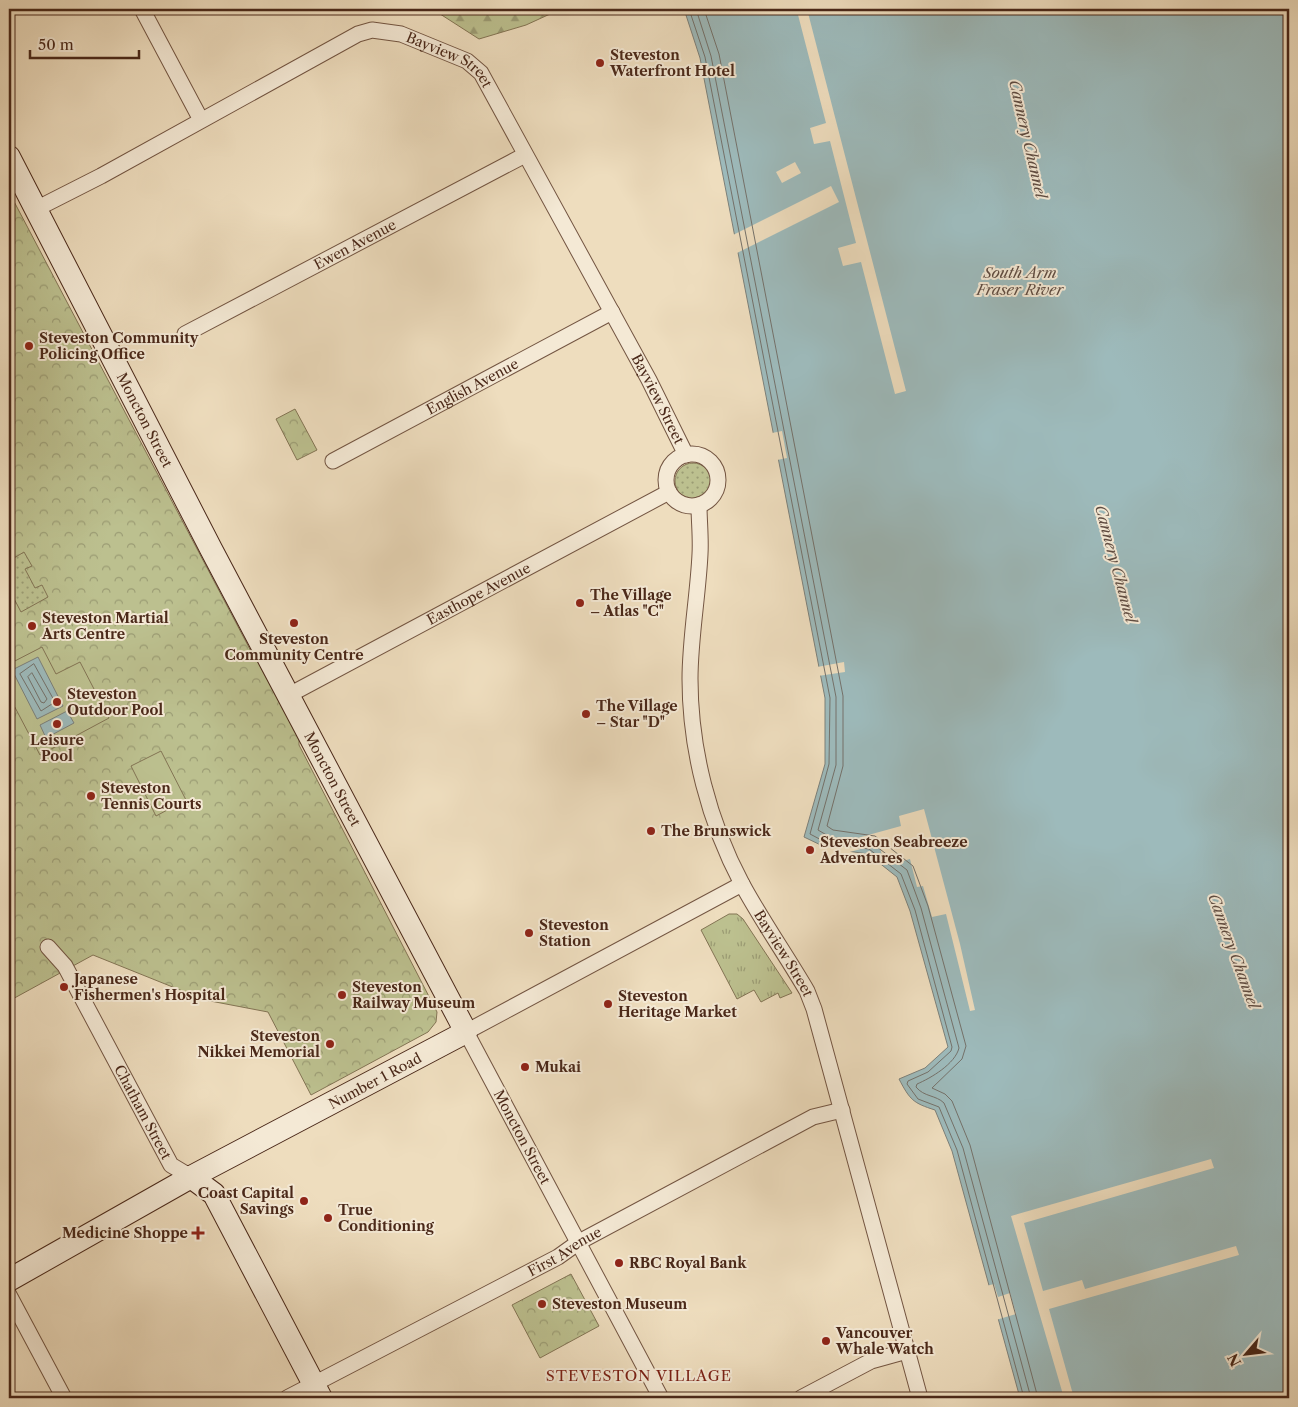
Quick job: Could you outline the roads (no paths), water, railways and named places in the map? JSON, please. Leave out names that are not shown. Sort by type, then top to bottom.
[{"type":"street","points":[[142,9],[201,120]]},
{"type":"street","name":"Bayview Street","points":[[36,209],[358,34],[372,30],[401,34],[467,61],[481,73],[671,421],[686,455]]},
{"type":"street","name":"Ewen Avenue","points":[[185,334],[525,155]]},
{"type":"street","name":"Moncton Street","points":[[9,157],[466,1032],[661,1398]]},
{"type":"street","name":"English Avenue","points":[[333,461],[612,312]]},
{"type":"street","points":[[686,455],[701,456],[713,466],[716,474],[717,482],[712,496],[699,505],[692,506],[678,503],[669,492],[666,477],[668,470],[678,458],[686,455]]},
{"type":"street","name":"Easthope Avenue","points":[[289,695],[669,492]]},
{"type":"street","name":"Bayview Street","points":[[699,505],[700,553],[690,665],[694,740],[719,832],[742,884],[807,991],[820,1026],[920,1398]]},
{"type":"street","name":"Number 1 Road","points":[[9,1280],[192,1177],[742,884]]},
{"type":"street","name":"Chatham Street","points":[[48,947],[65,966],[171,1165],[192,1177],[214,1194],[318,1392]]},
{"type":"street","name":"First Avenue","points":[[287,1398],[318,1392],[558,1257],[578,1242],[813,1117],[842,1110]]},
{"type":"street","points":[[9,1295],[64,1398]]},
{"type":"street","points":[[801,1398],[871,1361],[907,1351]]},
{"type":"water","name":"South Arm Fraser River","points":[[684,9],[1289,9],[1289,1398],[1020,1398],[952,1151],[935,1110],[913,1100],[899,1079],[925,1068],[948,1047],[910,911],[897,877],[868,854],[827,848],[804,837],[825,764],[825,698],[700,58]]},
{"type":"water","points":[[38,657],[63,706],[37,719],[12,670]]},
{"type":"water","name":"Leisure Pool","points":[[67,711],[74,723],[46,738],[40,725]]},
{"type":"place","name":"Steveston Waterfront Hotel","points":[[600,63]]},
{"type":"place","name":"Steveston Community Policing Office","points":[[29,346]]},
{"type":"place","name":"The Village – Atlas \"C\"","points":[[580,603]]},
{"type":"place","name":"Steveston Community Centre","points":[[294,623]]},
{"type":"place","name":"Steveston Martial Arts Centre","points":[[32,626]]},
{"type":"place","name":"Steveston Outdoor Pool","points":[[57,702]]},
{"type":"place","name":"The Village – Star \"D\"","points":[[586,714]]},
{"type":"place","name":"Leisure Pool","points":[[57,724]]},
{"type":"place","name":"Steveston Tennis Courts","points":[[91,796]]},
{"type":"place","name":"The Brunswick","points":[[651,831]]},
{"type":"place","name":"Steveston Seabreeze Adventures","points":[[810,850]]},
{"type":"place","name":"Steveston Station","points":[[529,933]]},
{"type":"place","name":"Japanese Fishermen's Hospital","points":[[64,987]]},
{"type":"place","name":"Steveston Railway Museum","points":[[342,995]]},
{"type":"place","name":"Steveston Heritage Market","points":[[608,1004]]},
{"type":"place","name":"Steveston Nikkei Memorial","points":[[330,1044]]},
{"type":"place","name":"Mukai","points":[[525,1067]]},
{"type":"place","name":"Coast Capital Savings","points":[[304,1201]]},
{"type":"place","name":"True Conditioning","points":[[328,1218]]},
{"type":"place","name":"Medicine Shoppe","points":[[198,1233]]},
{"type":"place","name":"RBC Royal Bank","points":[[619,1263]]},
{"type":"place","name":"Steveston Museum","points":[[542,1304]]},
{"type":"place","name":"Vancouver Whale Watch","points":[[826,1341]]},
{"type":"district","name":"STEVESTON VILLAGE","points":[[639,1375]]},
{"type":"water label","name":"Cannery Channel","points":[[1028,139]]},
{"type":"water label","name":"Cannery Channel","points":[[1116,564]]},
{"type":"water label","name":"Cannery Channel","points":[[1234,951]]}]
